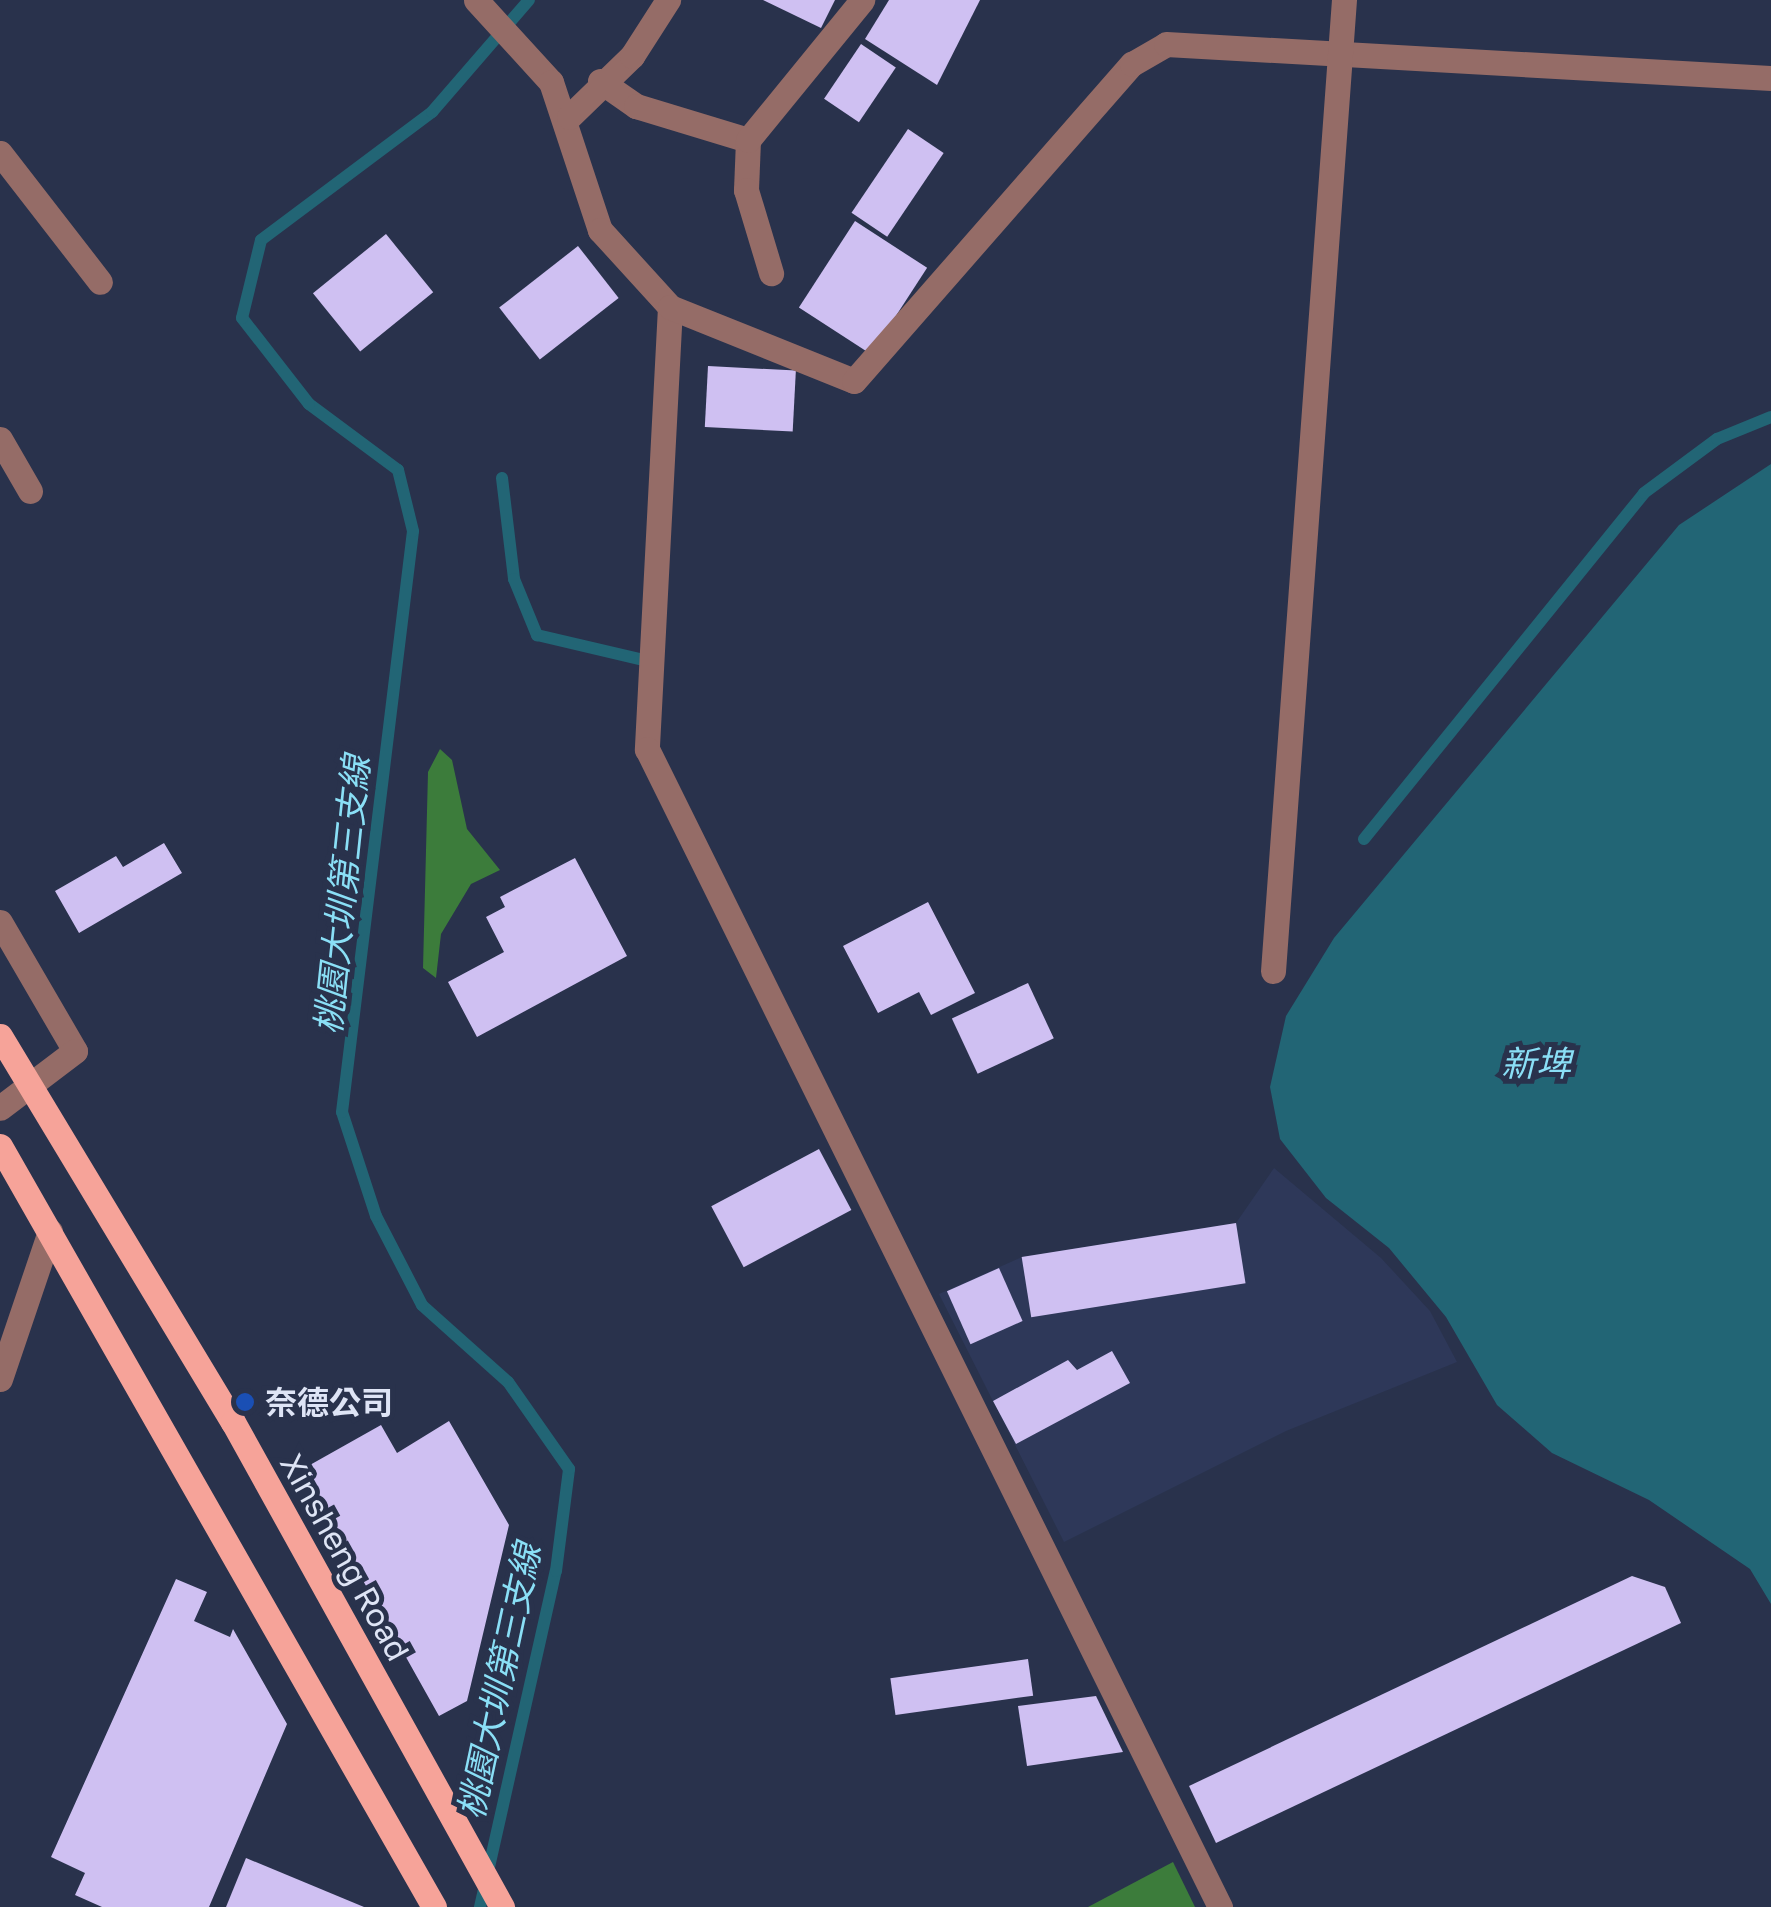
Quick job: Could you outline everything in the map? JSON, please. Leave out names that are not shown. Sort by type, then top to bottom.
[{"type":"main road","name":"Xinsheng Road","points":[[0,1036],[233,1422],[502,1907]]},
{"type":"main road","points":[[0,1146],[434,1907]]},
{"type":"street","points":[[569,117],[600,81],[632,56],[668,0]]},
{"type":"street","points":[[771,273],[746,190],[748,140],[862,0]]},
{"type":"street","points":[[1273,972],[1344,0]]},
{"type":"street","points":[[478,2],[551,82],[569,117],[600,230],[670,307],[854,381],[1132,64],[1166,44],[1771,78]]},
{"type":"street","points":[[600,81],[636,106],[748,140]]},
{"type":"street","points":[[0,153],[100,282]]},
{"type":"street","points":[[670,307],[647,748],[1220,1907]]},
{"type":"street","points":[[0,439],[30,491]]},
{"type":"street","points":[[0,922],[75,1052],[31,1089],[0,1108]]},
{"type":"street","points":[[0,1379],[50,1231]]},
{"type":"shaded area","points":[[1274,1168],[1381,1258],[1430,1311],[1457,1362],[1286,1431],[1064,1542],[939,1294],[1022,1257],[1236,1223]]},
{"type":"green space","points":[[440,749],[452,760],[467,829],[500,870],[471,884],[441,934],[436,978],[423,968],[428,772]]},
{"type":"green space","points":[[1173,1862],[1195,1907],[1088,1907]]},
{"type":"water","name":"新埤","points":[[1771,464],[1771,1604],[1750,1569],[1649,1500],[1552,1453],[1497,1405],[1446,1317],[1389,1248],[1326,1198],[1280,1139],[1270,1087],[1286,1016],[1334,938],[1679,525]]},
{"type":"building","points":[[763,0],[835,0],[821,28]]},
{"type":"building","points":[[889,0],[980,0],[937,85],[865,39]]},
{"type":"building","points":[[861,44],[896,67],[859,122],[824,99]]},
{"type":"building","points":[[908,129],[944,153],[887,237],[852,213]]},
{"type":"building","points":[[855,221],[927,268],[871,354],[799,307]]},
{"type":"building","points":[[386,234],[433,292],[360,351],[313,293]]},
{"type":"building","points":[[578,246],[619,298],[540,360],[499,308]]},
{"type":"building","points":[[708,366],[796,371],[793,432],[705,427]]},
{"type":"building","points":[[164,843],[182,873],[79,933],[55,891],[116,856],[123,867]]},
{"type":"building","points":[[575,858],[627,956],[477,1037],[448,982],[504,952],[486,917],[505,907],[500,897]]},
{"type":"building","points":[[928,902],[975,993],[931,1015],[919,992],[878,1013],[843,946]]},
{"type":"building","points":[[1028,983],[1054,1038],[978,1074],[952,1018]]},
{"type":"building","points":[[819,1149],[851,1210],[744,1267],[711,1206]]},
{"type":"building","points":[[1236,1223],[1246,1283],[1031,1317],[1022,1257]]},
{"type":"building","points":[[999,1268],[1023,1321],[971,1344],[947,1291]]},
{"type":"building","points":[[1112,1351],[1130,1383],[1016,1444],[993,1401],[1068,1360],[1077,1370]]},
{"type":"building","points":[[449,1421],[509,1525],[467,1701],[439,1716],[301,1470],[381,1425],[397,1453]]},
{"type":"building","points":[[1632,1576],[1665,1587],[1681,1623],[1216,1843],[1189,1786]]},
{"type":"building","points":[[176,1579],[207,1592],[194,1621],[230,1637],[233,1629],[287,1724],[209,1907],[102,1907],[75,1895],[85,1873],[51,1857]]},
{"type":"building","points":[[1028,1659],[1033,1696],[896,1715],[890,1678]]},
{"type":"building","points":[[1096,1696],[1123,1752],[1027,1766],[1018,1706]]},
{"type":"building","points":[[246,1858],[364,1907],[226,1907]]},
{"type":"waterway","name":"桃園大圳第三支線","points":[[480,1907],[556,1571],[569,1469],[508,1382],[422,1305],[376,1216],[342,1112],[413,531],[398,470],[309,404],[242,318],[261,240],[432,112],[529,0]]},
{"type":"waterway","points":[[1364,839],[1644,493],[1717,439],[1771,417]]},
{"type":"waterway","points":[[502,478],[514,579],[537,635],[644,660]]},
{"type":"place","name":"奈德公司","points":[[245,1402]]}]
